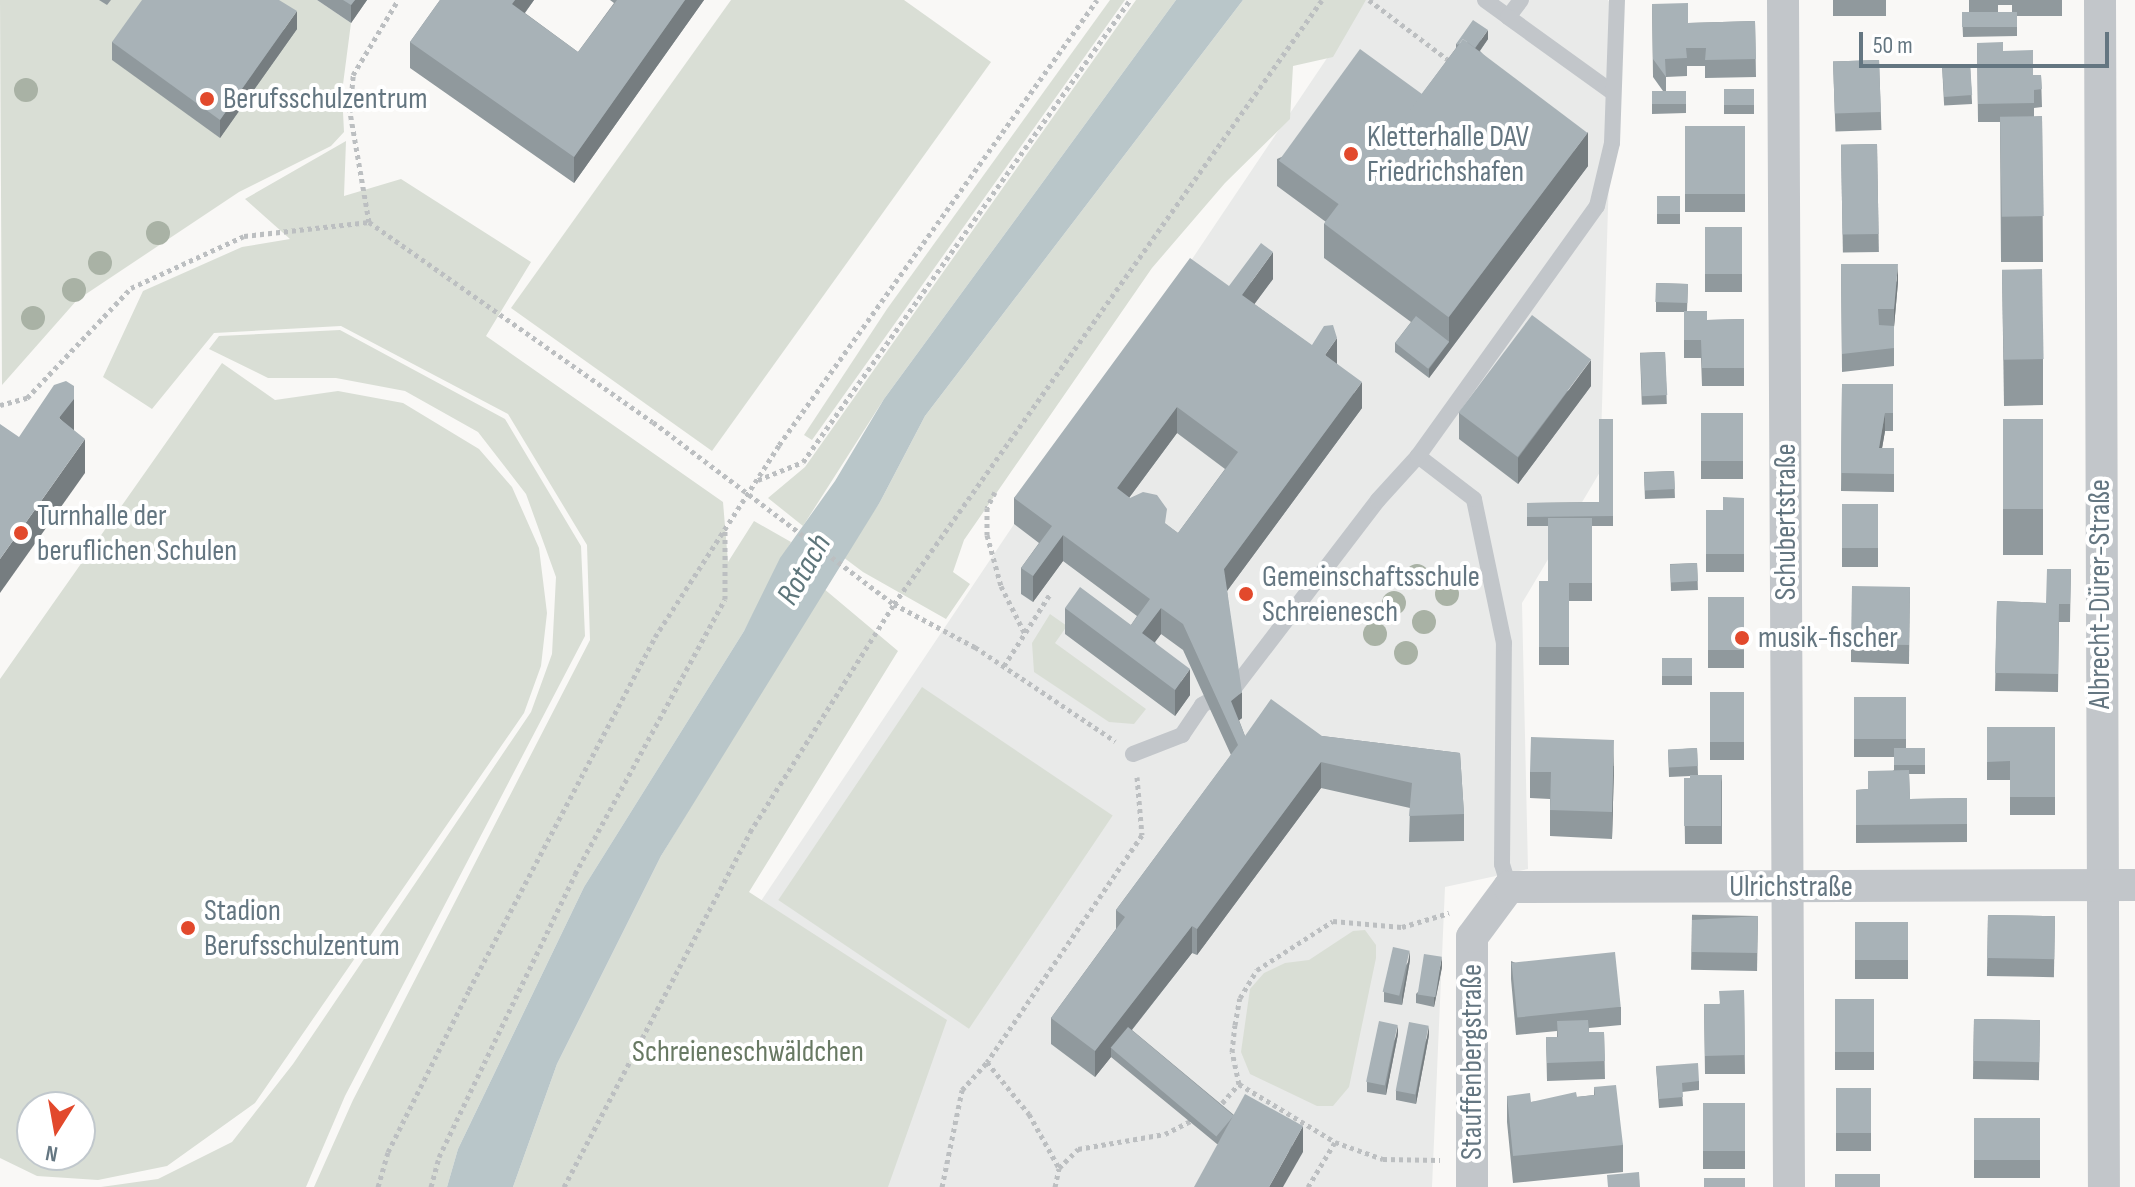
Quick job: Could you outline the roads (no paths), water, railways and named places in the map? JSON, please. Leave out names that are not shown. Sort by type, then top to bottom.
[{"type":"street","name":"Schubertstraße","points":[[1783,0],[1789,1187]]},
{"type":"street","name":"Albrecht-Dürer-Straße","points":[[2100,0],[2100,885],[2104,1187]]},
{"type":"street","name":"Ulrichstraße","points":[[1509,887],[2135,885]]},
{"type":"street","name":"Stauffenbergstraße","points":[[1472,1174],[1481,925],[1509,887]]},
{"type":"lane","points":[[1485,0],[1612,92]]},
{"type":"lane","points":[[1508,17],[1521,0]]},
{"type":"lane","points":[[1133,754],[1182,735],[1202,705],[1235,687],[1378,500],[1418,456],[1597,206],[1612,143],[1617,0]]},
{"type":"lane","points":[[1418,456],[1474,499],[1504,643],[1502,864],[1509,887]]},
{"type":"water","name":"Rotach","points":[[1176,0],[1243,0],[925,416],[880,502],[661,856],[557,1064],[513,1187],[447,1187],[458,1149],[584,887],[744,631],[780,558],[835,481],[884,399]]},
{"type":"place","name":"Berufsschulzentrum","points":[[207,99]]},
{"type":"place","name":"Kletterhalle DAV Friedrichshafen","points":[[1351,154]]},
{"type":"place","name":"Turnhalle der beruflichen Schulen","points":[[21,533]]},
{"type":"place","name":"Gemeinschaftsschule Schreienesch","points":[[1246,594]]},
{"type":"place","name":"musik-fischer","points":[[1742,638]]},
{"type":"place","name":"Stadion Berufsschulzentum","points":[[188,928]]},
{"type":"park label","name":"Schreieneschwäldchen","points":[[748,1052]]}]
